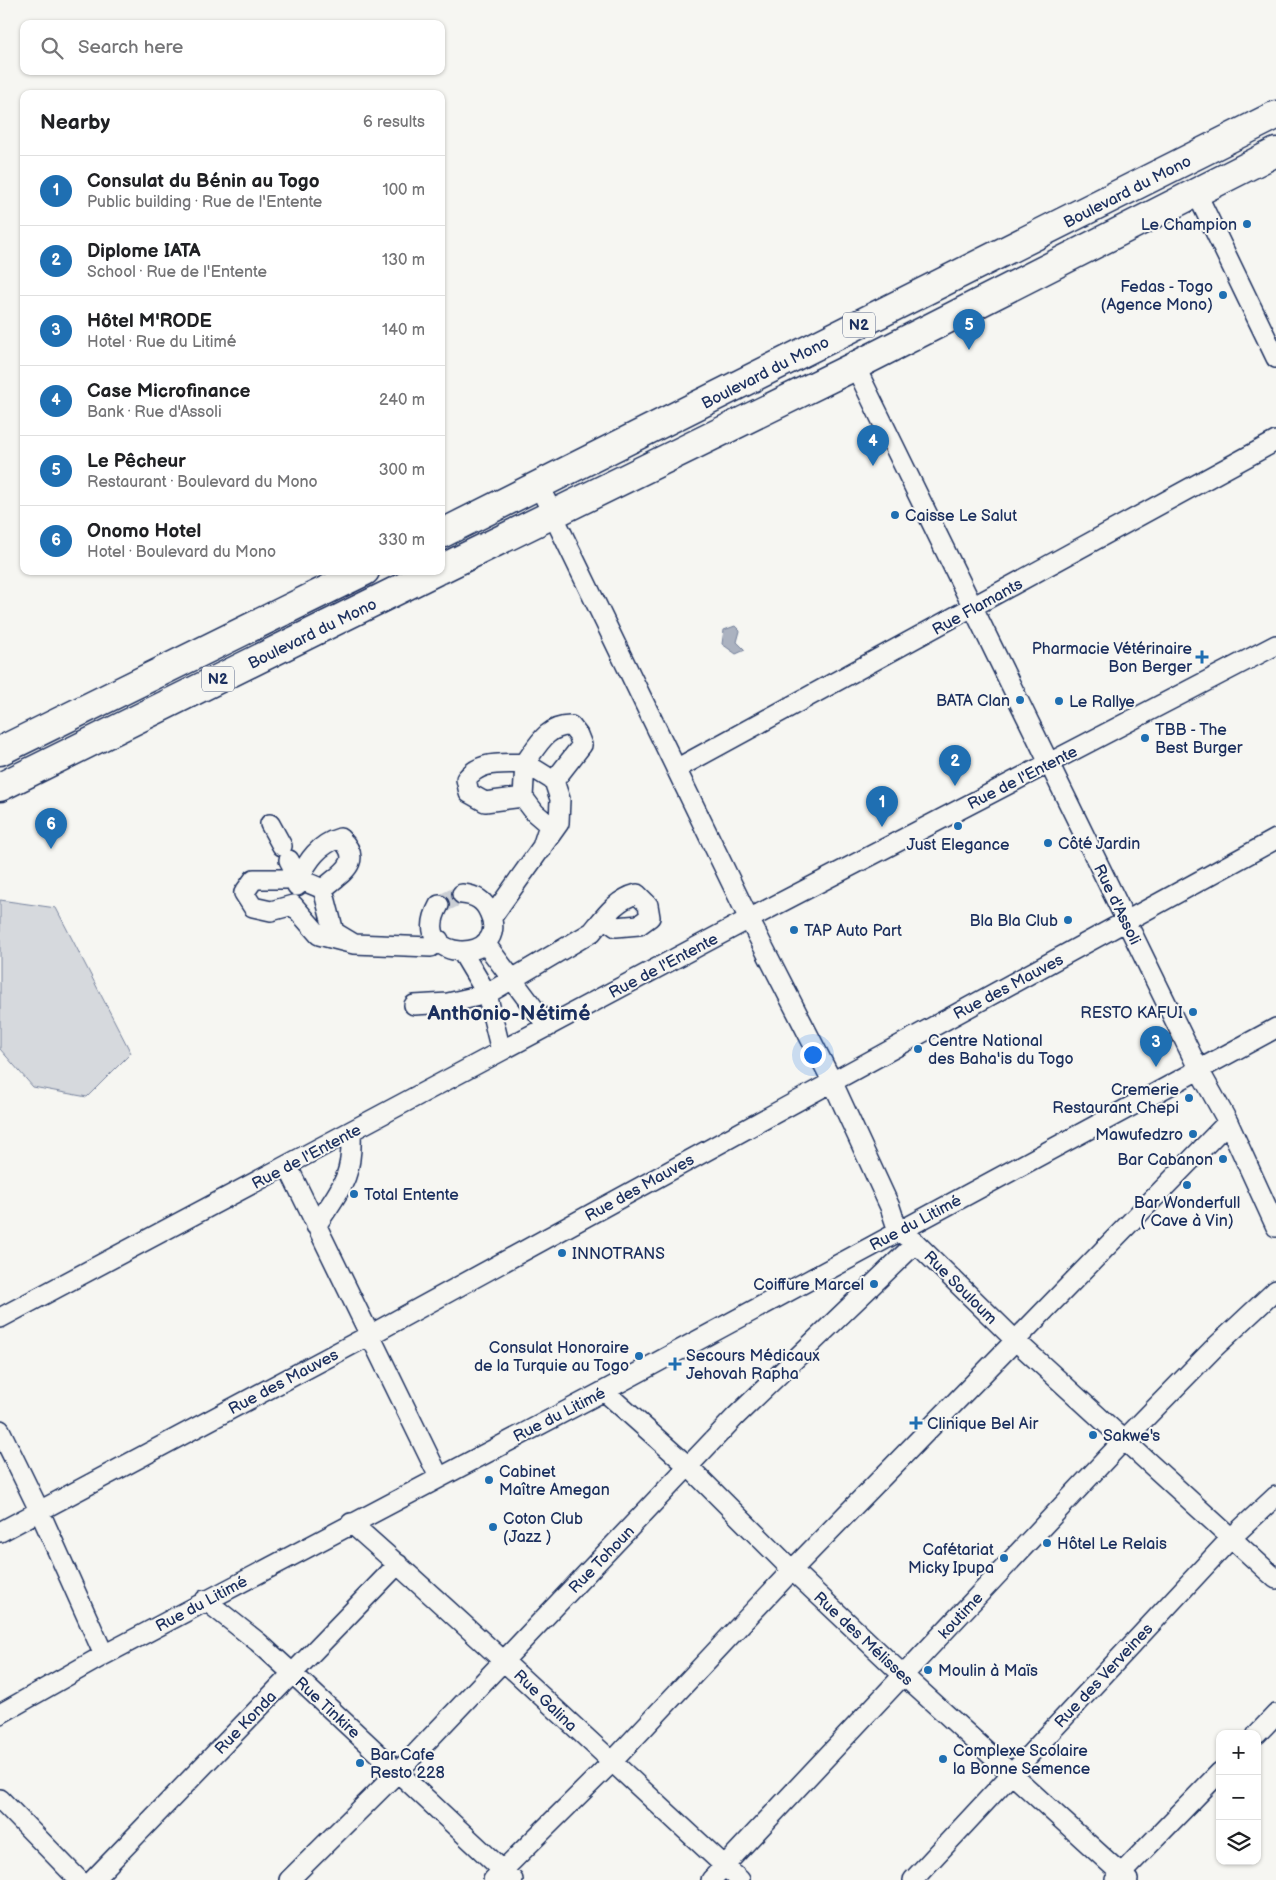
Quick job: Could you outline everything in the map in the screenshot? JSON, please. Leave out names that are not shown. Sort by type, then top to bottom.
[{"type":"highway","name":"Boulevard du Mono","points":[[445,532],[1276,115]]},
{"type":"highway","name":"Boulevard du Mono","points":[[445,567],[855,366],[1276,152]]},
{"type":"highway","name":"Boulevard du Mono","points":[[0,751],[357,575]]},
{"type":"highway","name":"Boulevard du Mono","points":[[0,787],[428,575]]},
{"type":"street","points":[[1196,192],[1276,358]]},
{"type":"street","name":"Rue d'Assoli","points":[[855,366],[1199,1070],[1228,1122],[1274,1220]]},
{"type":"street","name":"Rue Flamants","points":[[676,769],[1276,441]]},
{"type":"street","points":[[539,486],[554,513],[749,919],[832,1081],[890,1206],[898,1231]]},
{"type":"street","name":"Rue de l'Entente","points":[[0,1318],[288,1167],[749,919],[1276,645]]},
{"type":"street","points":[[540,850],[549,824],[535,813],[523,796],[525,763],[548,731],[560,726],[571,726],[578,735],[582,745],[554,781]]},
{"type":"street","points":[[439,905],[434,925],[439,940],[446,947],[462,952],[474,950],[485,943],[490,934],[492,917],[559,823],[560,799],[554,781],[525,763],[489,764],[475,769],[466,779],[468,792],[485,802],[523,796]]},
{"type":"street","points":[[270,824],[299,879]]},
{"type":"street","points":[[293,905],[299,879],[319,848],[330,841],[340,838],[349,847],[353,856],[350,865],[323,889]]},
{"type":"street","name":"Rue des Mauves","points":[[0,1532],[370,1334],[1276,839]]},
{"type":"street","points":[[293,905],[271,911],[253,907],[244,893],[254,879],[299,879],[323,889]]},
{"type":"street","points":[[323,889],[334,932],[354,944]]},
{"type":"street","points":[[462,894],[479,898],[486,905],[492,917]]},
{"type":"street","points":[[293,905],[319,935],[354,944],[431,947],[439,940]]},
{"type":"street","points":[[414,1005],[448,1003],[487,994],[511,978],[592,932],[604,918]]},
{"type":"street","points":[[485,943],[548,1027]]},
{"type":"street","points":[[462,952],[487,994],[501,1051]]},
{"type":"street","name":"Rue du Litimé","points":[[0,1714],[205,1600],[604,1391],[1276,1028]]},
{"type":"street","points":[[503,1877],[792,1570],[1228,1122]]},
{"type":"street","points":[[316,1226],[347,1177],[352,1158],[351,1133]]},
{"type":"street","points":[[288,1167],[439,1476]]},
{"type":"street","name":"Rue Souloum","points":[[898,1231],[916,1243],[1016,1341],[1276,1579]]},
{"type":"street","name":"Rue Tohoun","points":[[290,1880],[398,1772],[735,1417],[916,1243]]},
{"type":"street","name":"koutime","points":[[710,1880],[725,1867],[1124,1440],[1213,1349],[1276,1290]]},
{"type":"street","name":"Rue des Mélisses","points":[[604,1391],[689,1467],[792,1570],[1122,1878]]},
{"type":"street","points":[[0,1430],[39,1510],[104,1655]]},
{"type":"street","name":"Rue des Verveines","points":[[913,1880],[1231,1538],[1276,1496]]},
{"type":"street","name":"Rue Galina","points":[[351,1523],[504,1660],[611,1763],[740,1880]]},
{"type":"street","name":"Rue Konda","points":[[93,1880],[398,1564]]},
{"type":"street","name":"Rue Tinkire","points":[[205,1600],[292,1673],[398,1772],[503,1877]]},
{"type":"street","points":[[1261,1730],[1276,1714]]},
{"type":"street","points":[[1122,1878],[1217,1775]]},
{"type":"street","points":[[0,1800],[79,1880]]},
{"type":"shaded area","points":[[735,626],[740,631],[737,642],[745,650],[736,654],[722,644],[724,630]]},
{"type":"shaded area","points":[[0,900],[56,908],[131,1053],[87,1097],[33,1087],[0,1049]]},
{"type":"tunnel","points":[[439,905],[462,894]]},
{"type":"place","name":"Le Champion","points":[[1247,224]]},
{"type":"place","name":"Fedas - Togo (Agence Mono)","points":[[1223,295]]},
{"type":"place","name":"Le Pêcheur","points":[[969,350]]},
{"type":"place","name":"Case Microfinance","points":[[873,466]]},
{"type":"place","name":"Caisse Le Salut","points":[[895,515]]},
{"type":"place","name":"Pharmacie Vétérinaire Bon Berger","points":[[1202,657]]},
{"type":"place","name":"BATA Clan","points":[[1020,700]]},
{"type":"place","name":"Le Rallye","points":[[1059,701]]},
{"type":"place","name":"TBB - The Best Burger","points":[[1145,738]]},
{"type":"place","name":"Diplome IATA","points":[[955,786]]},
{"type":"place","name":"Just Elegance","points":[[958,826]]},
{"type":"place","name":"Consulat du Bénin au Togo","points":[[882,827]]},
{"type":"place","name":"Côté Jardin","points":[[1048,843]]},
{"type":"place","name":"Onomo Hotel","points":[[51,849]]},
{"type":"place","name":"Bla Bla Club","points":[[1068,920]]},
{"type":"place","name":"TAP Auto Part","points":[[794,930]]},
{"type":"place","name":"RESTO KAFUI","points":[[1193,1012]]},
{"type":"place","name":"Centre National des Baha'is du Togo","points":[[918,1049]]},
{"type":"place","name":"Hôtel M'RODE","points":[[1156,1067]]},
{"type":"place","name":"Cremerie Restaurant Chepi","points":[[1189,1098]]},
{"type":"place","name":"Mawufedzro","points":[[1193,1134]]},
{"type":"place","name":"Bar Cabanon","points":[[1223,1159]]},
{"type":"place","name":"Bar Wonderfull ( Cave à Vin)","points":[[1187,1185]]},
{"type":"place","name":"Total Entente","points":[[354,1194]]},
{"type":"place","name":"INNOTRANS","points":[[562,1253]]},
{"type":"place","name":"Coiffure Marcel","points":[[874,1284]]},
{"type":"place","name":"Consulat Honoraire de la Turquie au Togo","points":[[639,1356]]},
{"type":"place","name":"Secours Médicaux Jehovah Rapha","points":[[675,1364]]},
{"type":"place","name":"Clinique Bel Air","points":[[916,1423]]},
{"type":"place","name":"Sakwe's","points":[[1093,1435]]},
{"type":"place","name":"Cabinet Maître Amegan","points":[[489,1480]]},
{"type":"place","name":"Coton Club (Jazz )","points":[[493,1527]]},
{"type":"place","name":"Hôtel Le Relais","points":[[1047,1543]]},
{"type":"place","name":"Cafétariat Micky Ipupa","points":[[1004,1558]]},
{"type":"place","name":"Moulin à Maïs","points":[[928,1670]]},
{"type":"place","name":"Complexe Scolaire la Bonne Semence","points":[[943,1759]]},
{"type":"place","name":"Bar Cafe Resto 228","points":[[360,1763]]},
{"type":"district","name":"Anthonio-Nétimé","points":[[509,1013]]}]
